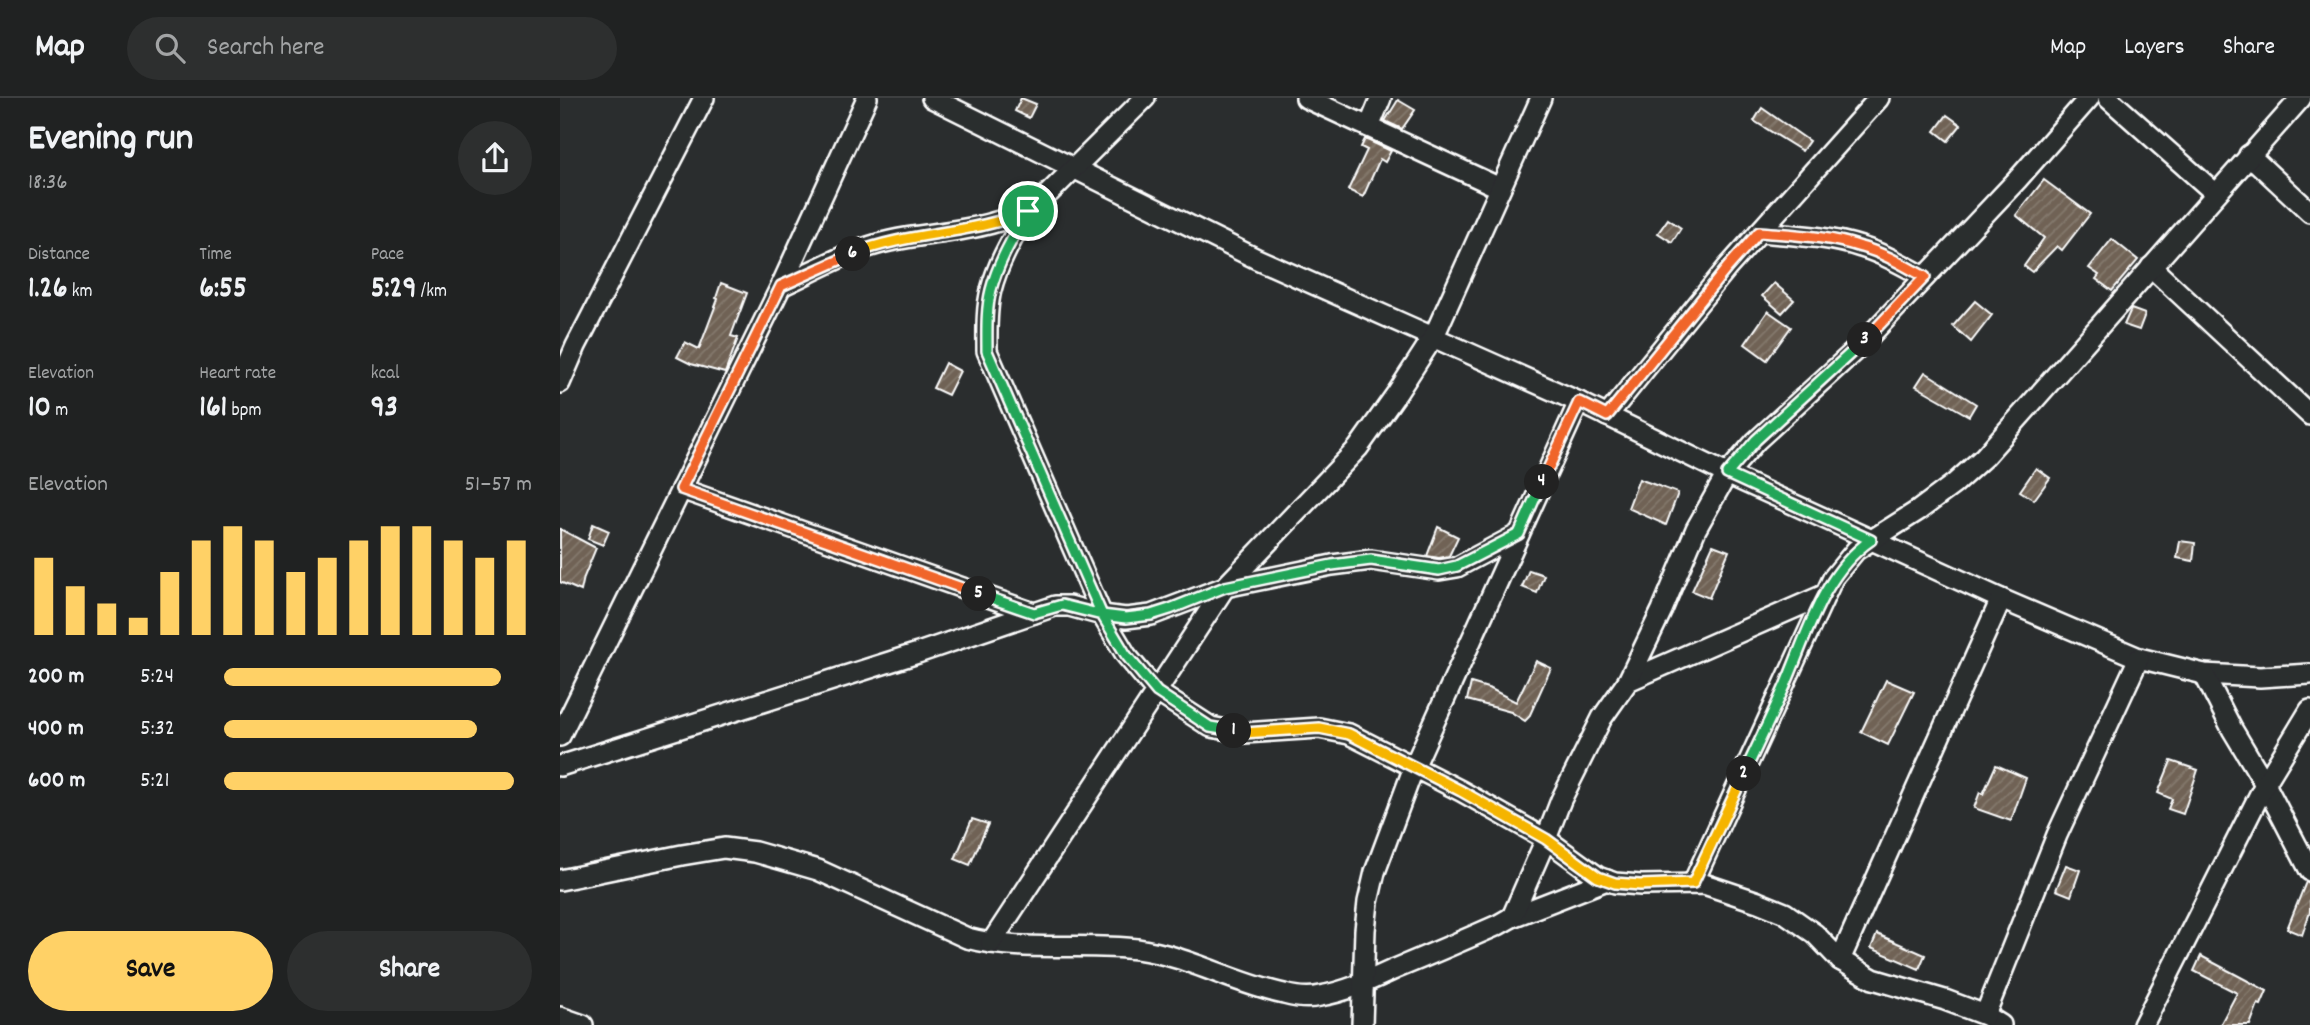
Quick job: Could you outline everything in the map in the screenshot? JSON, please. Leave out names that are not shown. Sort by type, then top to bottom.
[{"type":"street","points":[[560,383],[576,346],[704,98]]},
{"type":"street","points":[[560,736],[781,286],[867,98]]},
{"type":"street","points":[[932,98],[1257,259],[1579,402],[1727,474],[2001,599],[2139,658],[2204,674],[2260,677],[2310,674]]},
{"type":"street","points":[[781,286],[888,242],[974,228],[1010,219],[1028,211],[1144,98]]},
{"type":"street","points":[[1306,98],[1500,188]]},
{"type":"street","points":[[1369,127],[1381,98]]},
{"type":"street","points":[[991,943],[1225,587],[1358,448],[1397,393],[1434,336],[1541,98]]},
{"type":"street","points":[[1607,416],[1727,268],[1879,98]]},
{"type":"street","points":[[1512,917],[1580,760],[1602,718],[1628,681],[1696,529],[1727,474],[1756,440],[1860,346],[2017,180],[2089,98]]},
{"type":"street","points":[[2108,98],[2215,193]]},
{"type":"street","points":[[1693,883],[1824,595],[1845,562],[1856,550],[1954,484],[1984,457],[2301,98]]},
{"type":"street","points":[[2249,155],[2310,212]]},
{"type":"street","points":[[1028,211],[1007,250],[991,290],[987,351],[1102,615],[1126,655],[1157,692],[1210,727],[1244,733],[1319,728],[1349,734],[1546,839],[1598,877],[1640,885],[1693,883],[1720,889],[1785,913],[1815,934],[1840,960],[1873,979],[1993,1020],[2057,835],[2139,658]]},
{"type":"street","points":[[1759,232],[1822,237],[1861,247],[1882,254],[1925,277]]},
{"type":"street","points":[[2151,267],[2310,415]]},
{"type":"street","points":[[1362,1025],[1365,930],[1375,872],[1414,767],[1579,402]]},
{"type":"street","points":[[681,489],[1034,613]]},
{"type":"street","points":[[560,766],[1062,605],[1126,618],[1151,615],[1225,587],[1332,565],[1371,560],[1439,570],[1457,566],[1519,534]]},
{"type":"street","points":[[1628,681],[1824,595]]},
{"type":"street","points":[[1840,960],[2001,599]]},
{"type":"street","points":[[2204,674],[2232,729],[2266,784],[2310,871]]},
{"type":"street","points":[[2143,1025],[2266,784],[2310,710]]},
{"type":"street","points":[[560,880],[724,848],[755,852],[818,870],[967,938],[991,943],[1115,947],[1147,951],[1189,962],[1251,986],[1302,997],[1319,997],[1364,982],[1512,917],[1607,880]]},
{"type":"street","points":[[560,1017],[583,1025]]},
{"type":"building","points":[[1021,98],[1036,104],[1029,118],[1015,111]]},
{"type":"building","points":[[1398,100],[1415,110],[1402,129],[1385,121]]},
{"type":"building","points":[[1762,108],[1809,141],[1802,151],[1754,121]]},
{"type":"building","points":[[1947,115],[1961,125],[1948,141],[1935,131]]},
{"type":"building","points":[[1365,139],[1391,151],[1385,162],[1380,159],[1363,197],[1348,190],[1367,150],[1361,147]]},
{"type":"building","points":[[2044,180],[2090,214],[2062,250],[2057,246],[2032,272],[2024,266],[2044,238],[2016,215]]},
{"type":"building","points":[[1668,219],[1681,228],[1672,242],[1658,233]]},
{"type":"building","points":[[2112,239],[2138,260],[2112,291],[2096,279],[2099,275],[2089,268]]},
{"type":"building","points":[[721,283],[747,293],[731,336],[738,338],[725,373],[691,364],[677,357],[685,342],[699,349],[718,299],[716,298]]},
{"type":"building","points":[[1774,283],[1794,300],[1782,313],[1762,296]]},
{"type":"building","points":[[1975,301],[1992,315],[1971,342],[1953,326]]},
{"type":"building","points":[[2131,309],[2145,314],[2139,330],[2124,325]]},
{"type":"building","points":[[1768,311],[1791,327],[1767,360],[1745,344]]},
{"type":"building","points":[[945,363],[960,371],[948,395],[933,388]]},
{"type":"building","points":[[1925,372],[1976,404],[1969,416],[1916,386]]},
{"type":"building","points":[[2036,468],[2050,478],[2034,500],[2020,491]]},
{"type":"building","points":[[1639,479],[1678,493],[1666,525],[1628,508]]},
{"type":"building","points":[[593,524],[609,531],[603,545],[588,539]]},
{"type":"building","points":[[1438,527],[1458,537],[1449,556],[1427,556]]},
{"type":"building","points":[[560,529],[596,548],[581,591],[560,582]]},
{"type":"building","points":[[2180,541],[2195,543],[2193,561],[2177,558]]},
{"type":"building","points":[[1713,545],[1729,551],[1709,598],[1692,591]]},
{"type":"building","points":[[1529,570],[1544,575],[1537,593],[1522,587]]},
{"type":"building","points":[[1536,661],[1551,668],[1525,721],[1511,712],[1467,700],[1471,683],[1491,689],[1516,702]]},
{"type":"building","points":[[1886,680],[1914,692],[1888,745],[1861,732]]},
{"type":"building","points":[[2171,761],[2198,770],[2183,814],[2168,809],[2172,799],[2158,793]]},
{"type":"building","points":[[1996,765],[2026,778],[2011,821],[1974,808]]},
{"type":"building","points":[[972,819],[988,824],[970,865],[955,859]]},
{"type":"building","points":[[2066,865],[2080,870],[2071,896],[2056,890]]},
{"type":"building","points":[[2306,882],[2310,884],[2310,912],[2302,935],[2287,929]]},
{"type":"building","points":[[1877,934],[1925,955],[1919,969],[1871,948]]},
{"type":"building","points":[[2201,956],[2267,991],[2261,1005],[2258,1004],[2250,1025],[2220,1025],[2237,993],[2194,971]]},
{"type":"route","points":[[1028,211],[1007,250],[991,290],[987,351],[1102,615],[1126,655],[1157,692],[1210,727],[1244,733],[1319,728],[1349,734],[1461,791],[1546,839],[1598,877],[1615,883],[1640,885],[1693,883],[1824,595],[1845,562],[1871,540],[1727,474],[1756,440],[1860,346],[1925,277],[1882,254],[1861,247],[1822,237],[1759,232],[1607,416],[1579,402],[1519,534],[1476,558],[1439,570],[1371,560],[1332,565],[1225,587],[1151,615],[1126,618],[1102,615],[1062,605],[1034,613],[681,489],[781,286],[864,249],[888,242],[974,228],[1010,219],[1028,211]]}]
